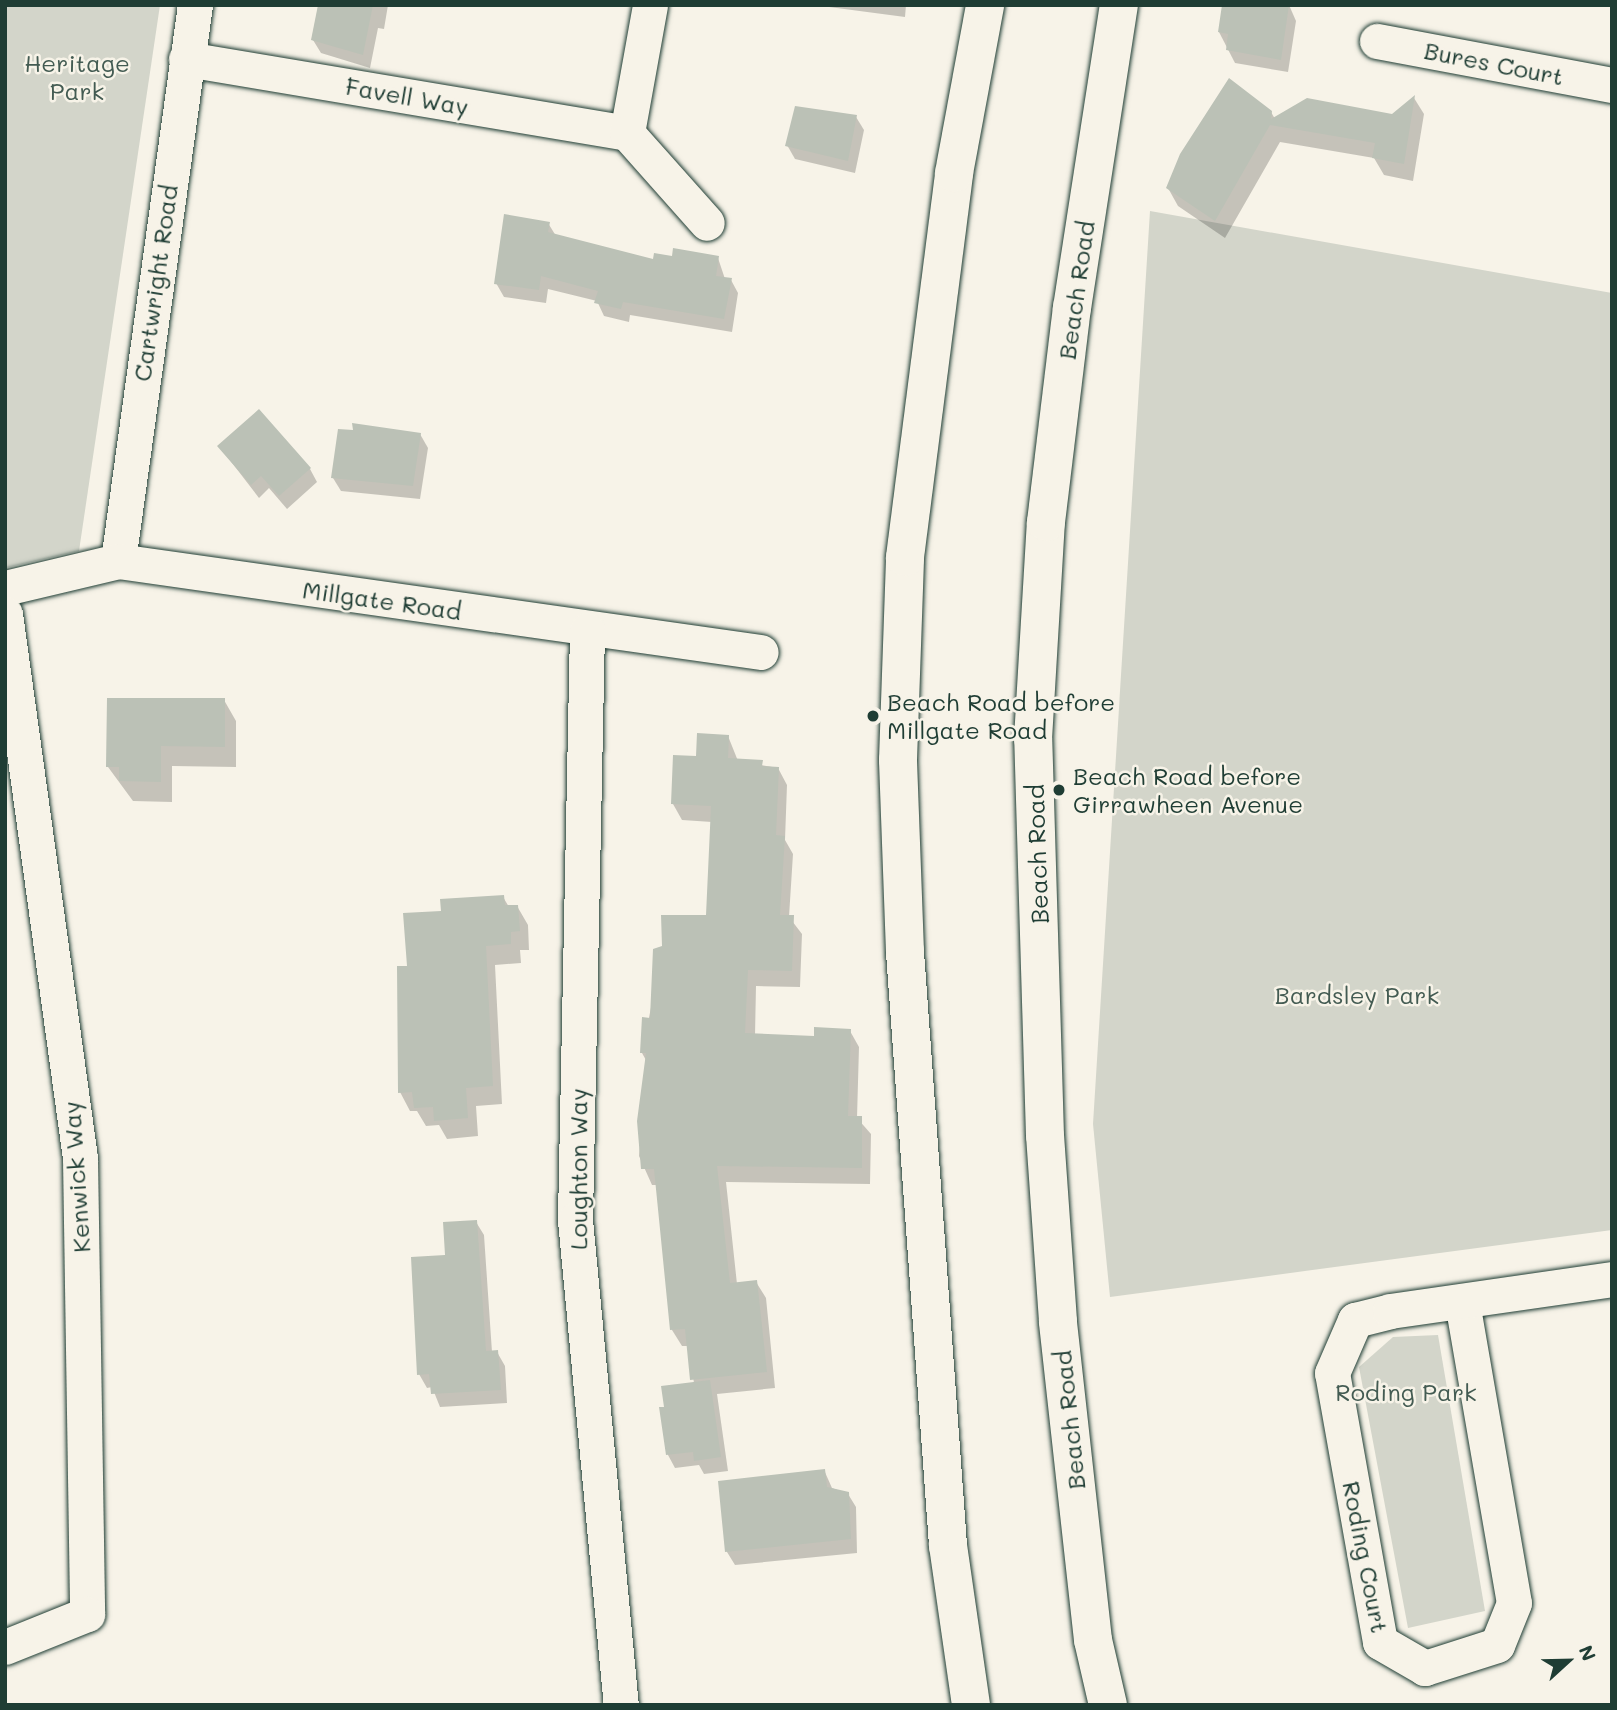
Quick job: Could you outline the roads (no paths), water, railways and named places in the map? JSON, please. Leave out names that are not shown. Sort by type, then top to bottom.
[{"type":"main road","points":[[971,1705],[948,1545],[905,952],[898,760],[905,557],[954,173],[985,5]]},
{"type":"main road","name":"Beach Road","points":[[1108,1705],[1093,1640],[1058,1321],[1045,1136],[1033,738],[1046,522],[1072,308],[1119,5]]},
{"type":"street","name":"Cartwright Road","points":[[118,561],[195,5]]},
{"type":"street","points":[[650,5],[627,133],[707,223]]},
{"type":"street","name":"Bures Court","points":[[1377,41],[1612,85]]},
{"type":"street","name":"Favell Way","points":[[186,59],[627,133]]},
{"type":"street","name":"Millgate Road","points":[[5,588],[118,561],[587,631],[761,652]]},
{"type":"street","name":"Kenwick Way","points":[[5,614],[80,1158],[87,1614],[5,1647]]},
{"type":"street","name":"Loughton Way","points":[[587,631],[575,1220],[621,1705]]},
{"type":"street","name":"Roding Court","points":[[1462,1301],[1514,1603],[1497,1645],[1425,1668],[1380,1642],[1332,1373],[1355,1320],[1462,1301],[1612,1279]]},
{"type":"place","name":"Beach Road before Millgate Road","points":[[873,716]]},
{"type":"place","name":"Beach Road before Girrawheen Avenue","points":[[1059,790]]},
{"type":"park label","name":"Heritage Park","points":[[77,77]]},
{"type":"park label","name":"Bardsley Park","points":[[1357,995]]},
{"type":"park label","name":"Roding Park","points":[[1406,1392]]}]
